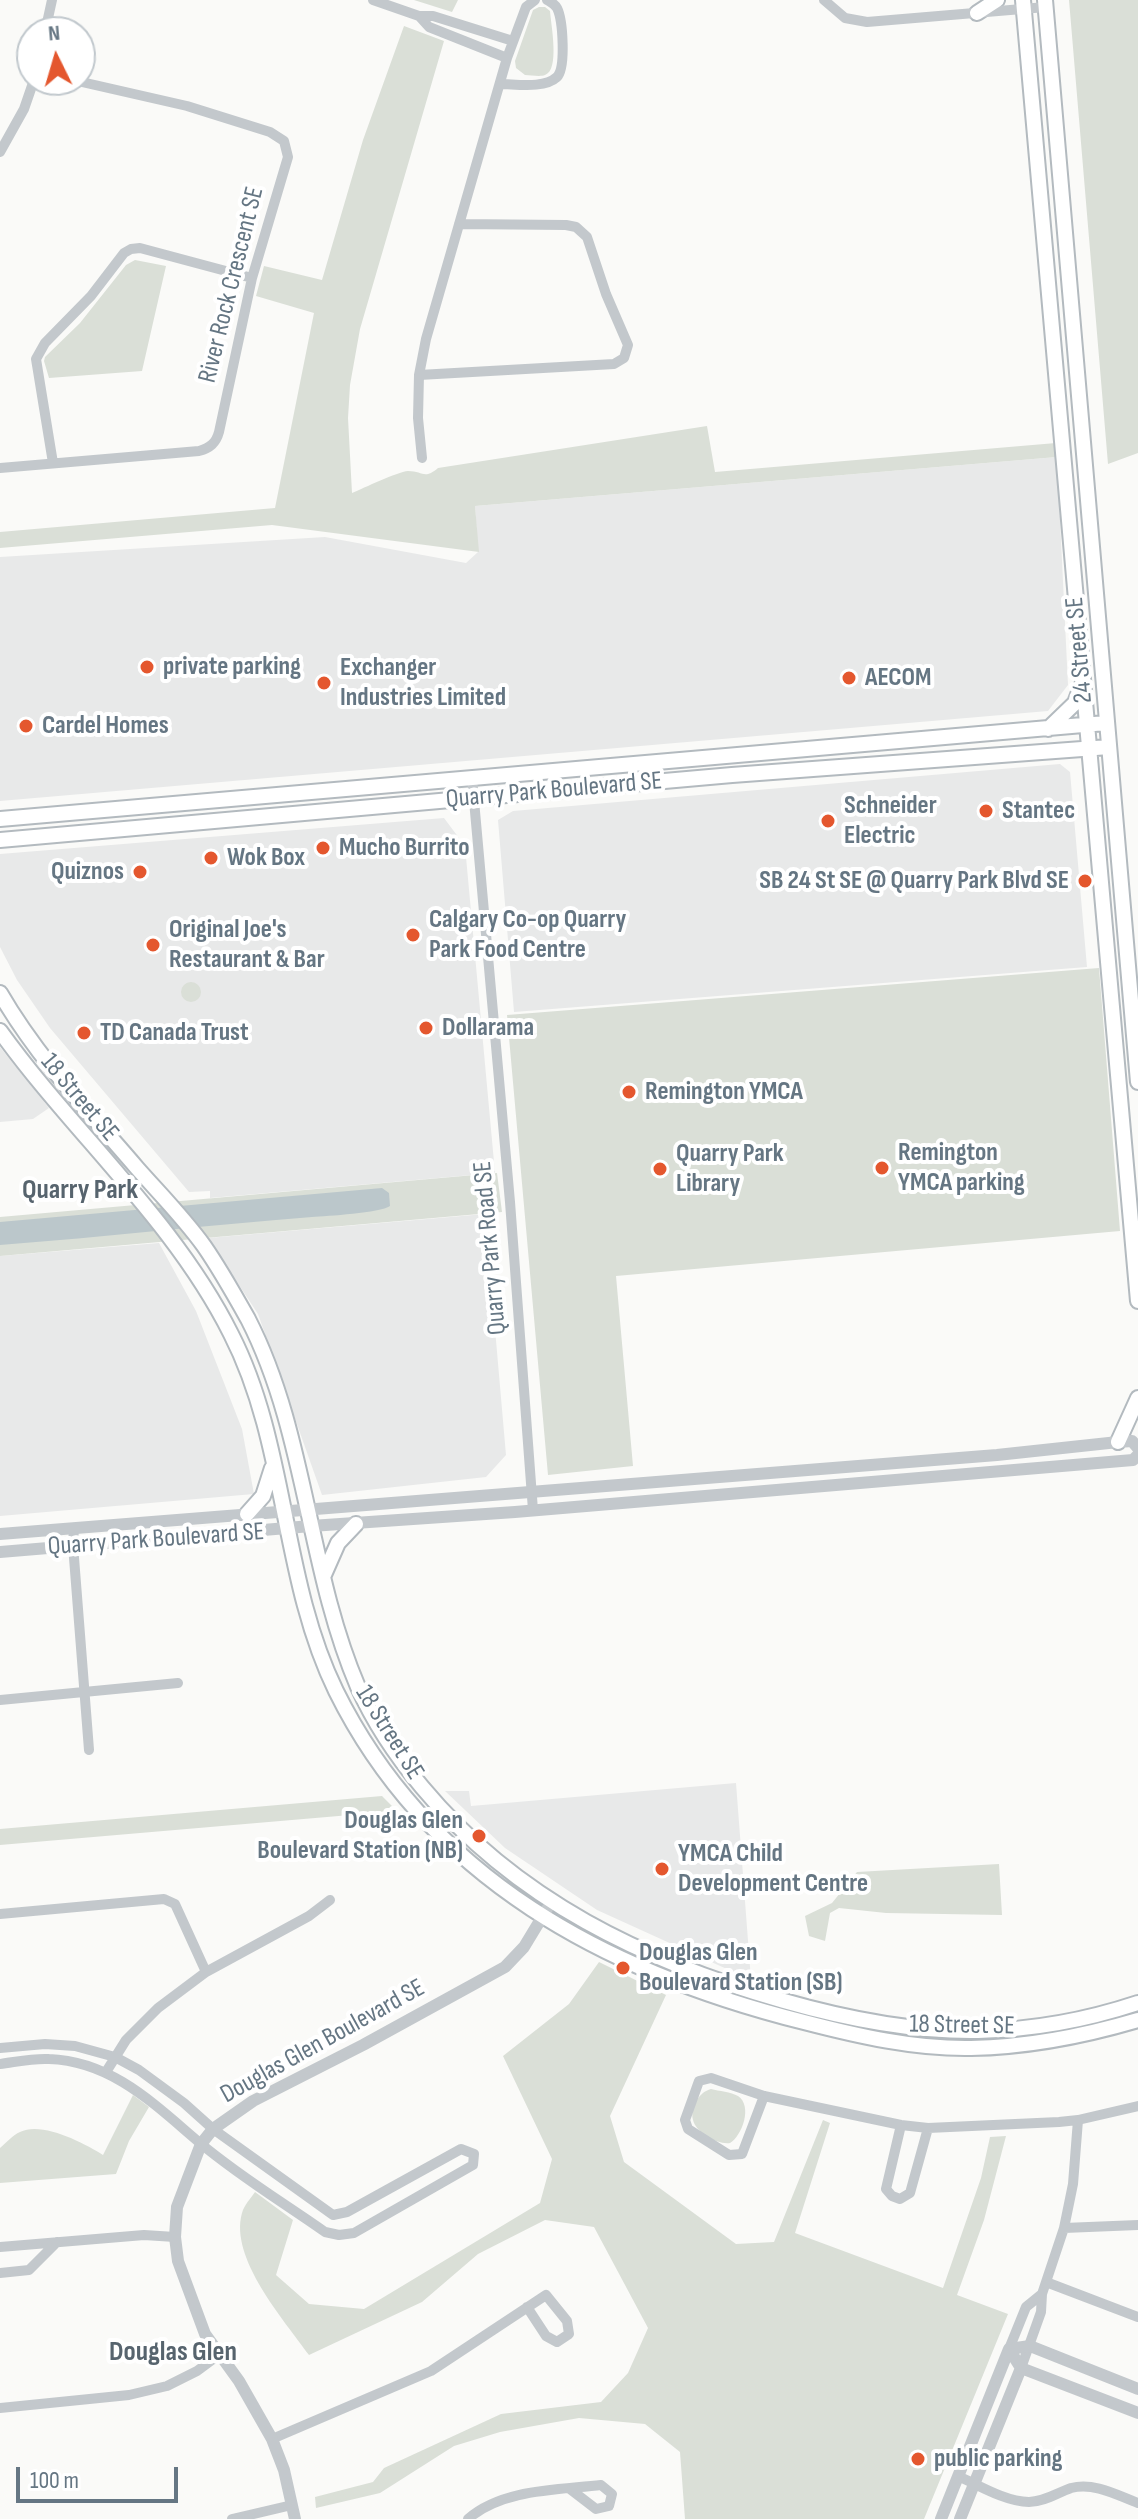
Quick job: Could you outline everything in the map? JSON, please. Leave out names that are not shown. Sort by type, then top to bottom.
[{"type":"main road","points":[[977,13],[997,0]]},
{"type":"main road","name":"24 Street SE","points":[[1024,4],[1138,1301]]},
{"type":"main road","name":"24 Street SE","points":[[1046,4],[1138,1082]]},
{"type":"main road","points":[[1047,729],[1075,703],[1083,682]]},
{"type":"main road","name":"Quarry Park Boulevard SE","points":[[0,819],[1106,723]]},
{"type":"main road","name":"Quarry Park Boulevard SE","points":[[0,840],[732,775],[1109,747]]},
{"type":"main road","name":"18 Street SE","points":[[0,993],[34,1044],[176,1211],[231,1288],[269,1363],[286,1418],[336,1629],[359,1690],[406,1768],[471,1841],[552,1901],[638,1949],[742,1989],[810,2008],[928,2029],[981,2031],[1062,2022],[1138,2003]]},
{"type":"main road","name":"18 Street SE","points":[[0,1031],[58,1107],[150,1213],[201,1279],[234,1339],[250,1378],[273,1460],[309,1614],[321,1654],[340,1697],[366,1743],[404,1797],[475,1869],[542,1916],[635,1964],[696,1990],[760,2011],[867,2037],[969,2048],[1064,2039],[1138,2020]]},
{"type":"main road","points":[[1118,1442],[1138,1398]]},
{"type":"main road","points":[[247,1514],[268,1488],[273,1460]]},
{"type":"main road","points":[[322,1578],[338,1543],[356,1524]]},
{"type":"street","points":[[373,0],[419,16],[433,16],[513,41]]},
{"type":"street","points":[[422,458],[418,418],[419,375],[426,339],[507,58],[526,7],[535,0]]},
{"type":"street","points":[[500,84],[544,83],[561,72],[563,60],[558,11],[547,0]]},
{"type":"street","points":[[826,2],[845,18],[867,22],[1046,4]]},
{"type":"street","points":[[419,16],[429,27],[507,58]]},
{"type":"street","name":"River Rock Crescent SE","points":[[0,468],[199,451],[211,446],[219,432],[252,278],[288,157],[284,141],[270,132],[187,106],[96,85]]},
{"type":"street","points":[[0,152],[28,96]]},
{"type":"street","points":[[419,375],[614,364],[624,358],[627,350],[626,340],[582,230],[566,225],[459,224]]},
{"type":"street","points":[[53,463],[36,359],[45,343],[91,296],[121,256],[131,249],[140,248],[252,278]]},
{"type":"street","name":"Quarry Park Road SE","points":[[472,778],[510,1202],[533,1510]]},
{"type":"street","points":[[310,1519],[531,1493],[997,1455],[1118,1442],[1132,1441],[1138,1448]]},
{"type":"street","points":[[310,1519],[356,1524],[1133,1460],[1138,1455]]},
{"type":"street","points":[[781,1472],[782,1489]]},
{"type":"street","name":"Quarry Park Boulevard SE","points":[[0,1534],[284,1511],[310,1519]]},
{"type":"street","name":"Quarry Park Boulevard SE","points":[[0,1552],[289,1530],[310,1519]]},
{"type":"street","points":[[74,1528],[89,1750]]},
{"type":"street","points":[[0,1700],[178,1683]]},
{"type":"street","points":[[0,1914],[164,1899],[175,1904],[206,1972]]},
{"type":"street","points":[[106,2072],[126,2040],[158,2008],[206,1972],[309,1916],[330,1900]]},
{"type":"street","name":"Douglas Glen Boulevard SE","points":[[295,2519],[284,2470],[272,2439],[205,2334],[178,2261],[175,2237],[177,2207],[201,2144],[213,2129],[253,2101],[505,1967],[524,1947],[552,1901]]},
{"type":"street","points":[[0,2048],[45,2044],[75,2046],[115,2057],[151,2078],[213,2129],[333,2215],[347,2212],[461,2149],[474,2154],[473,2165],[354,2233],[339,2235],[325,2232],[201,2144],[132,2087],[106,2072],[76,2062],[47,2058],[0,2064]]},
{"type":"street","points":[[764,2096],[742,2154],[729,2155],[688,2129],[685,2120],[699,2081],[711,2078],[764,2096],[928,2128],[1078,2120],[1138,2106]]},
{"type":"street","points":[[960,2519],[1041,2312],[1042,2294],[1064,2228],[1073,2184],[1078,2120]]},
{"type":"street","points":[[901,2125],[886,2189],[900,2199],[910,2193],[928,2128]]},
{"type":"street","points":[[402,2180],[412,2198]]},
{"type":"street","points":[[325,2232],[333,2215]]},
{"type":"street","points":[[1064,2228],[1138,2225]]},
{"type":"street","points":[[0,2247],[144,2235],[175,2237]]},
{"type":"street","points":[[0,2273],[29,2270],[57,2242]]},
{"type":"street","points":[[1046,2282],[1138,2317]]},
{"type":"street","points":[[941,2519],[1026,2307],[1042,2294]]},
{"type":"street","points":[[272,2439],[431,2371],[527,2307],[546,2295],[567,2321],[569,2334],[557,2342],[546,2336],[527,2307]]},
{"type":"street","points":[[1009,2349],[1030,2346],[1138,2389]]},
{"type":"street","points":[[1009,2349],[1021,2368],[1138,2413]]},
{"type":"street","points":[[0,2408],[129,2395],[167,2386],[197,2371],[220,2354]]},
{"type":"street","points":[[958,2476],[1013,2499],[1029,2502],[1075,2487],[1094,2487],[1138,2503]]},
{"type":"street","points":[[468,2519],[481,2508],[519,2496],[570,2489]]},
{"type":"street","points":[[232,2519],[292,2505]]},
{"type":"shaded area","points":[[414,0],[458,0],[452,12]]},
{"type":"shaded area","points":[[1069,0],[1138,0],[1138,453],[1108,464]]},
{"type":"shaded area","points":[[539,7],[550,11],[554,46],[552,65],[545,75],[525,75],[516,68],[515,61],[533,10]]},
{"type":"shaded area","points":[[404,26],[444,41],[360,329],[350,385],[348,418],[352,493],[408,471],[426,474],[438,468],[707,426],[715,472],[1056,443],[1057,457],[475,506],[479,552],[272,525],[0,548],[0,532],[275,508],[314,313],[256,296],[264,266],[322,280],[363,140]]},
{"type":"shaded area","points":[[135,260],[166,266],[142,371],[49,378],[45,357],[80,323],[126,265]]},
{"type":"shaded area","points":[[1057,457],[1068,685],[1048,711],[0,801],[0,557],[325,537],[466,563],[478,552],[475,506]]},
{"type":"shaded area","points":[[1060,764],[1070,772],[1087,967],[514,1012],[498,820],[513,811]]},
{"type":"shaded area","points":[[444,818],[465,846],[495,1173],[210,1198],[210,1191],[189,1192],[50,1028],[17,980],[0,947],[0,854]]},
{"type":"shaded area","points":[[1099,968],[1120,1231],[616,1276],[633,1466],[548,1475],[507,1015]]},
{"type":"shaded area","points":[[191,982],[198,985],[201,992],[198,999],[191,1002],[184,999],[181,992],[184,985]]},
{"type":"shaded area","points":[[0,1047],[49,1108],[33,1119],[0,1122]]},
{"type":"shaded area","points":[[497,1173],[502,1212],[0,1256],[0,1217]]},
{"type":"shaded area","points":[[382,1188],[389,1193],[390,1206],[365,1212],[0,1245],[0,1222]]},
{"type":"shaded area","points":[[485,1214],[506,1455],[486,1477],[322,1495],[258,1314],[208,1238]]},
{"type":"shaded area","points":[[159,1243],[196,1311],[242,1429],[254,1494],[0,1516],[0,1256]]},
{"type":"shaded area","points":[[736,1783],[751,1980],[597,1910],[505,1848],[445,1791],[469,1791],[471,1806]]},
{"type":"shaded area","points":[[382,1796],[397,1811],[0,1845],[0,1829]]},
{"type":"shaded area","points":[[999,1864],[1002,1915],[886,1913],[839,1908],[830,1913],[825,1941],[809,1936],[805,1916],[832,1903],[857,1872]]},
{"type":"shaded area","points":[[599,1962],[666,1995],[610,2116],[624,2162],[736,2244],[774,2242],[823,2120],[830,2123],[795,2233],[943,2288],[981,2178],[990,2137],[1006,2136],[984,2220],[957,2295],[1008,2314],[924,2519],[685,2519],[680,2452],[645,2424],[579,2418],[500,2432],[454,2446],[380,2493],[316,2508],[315,2497],[373,2482],[384,2468],[501,2414],[601,2402],[628,2373],[648,2328],[594,2227],[545,2220],[478,2254],[422,2302],[309,2355],[261,2288],[243,2249],[240,2231],[243,2210],[255,2192],[293,2220],[276,2275],[309,2304],[364,2309],[540,2203],[552,2159],[503,2056],[569,2004]]},
{"type":"shaded area","points":[[711,2089],[738,2096],[745,2107],[742,2128],[730,2143],[708,2137],[693,2120],[696,2101]]},
{"type":"shaded area","points":[[133,2095],[149,2107],[129,2141],[116,2174],[0,2183],[0,2148],[17,2133],[29,2129],[63,2135],[103,2155]]},
{"type":"place","name":"private parking","points":[[147,667]]},
{"type":"place","name":"AECOM","points":[[849,678]]},
{"type":"place","name":"Exchanger Industries Limited","points":[[324,683]]},
{"type":"place","name":"Cardel Homes","points":[[26,726]]},
{"type":"place","name":"Stantec","points":[[986,811]]},
{"type":"place","name":"Schneider Electric","points":[[828,821]]},
{"type":"place","name":"Mucho Burrito","points":[[323,848]]},
{"type":"place","name":"Wok Box","points":[[211,858]]},
{"type":"place","name":"Quiznos","points":[[140,872]]},
{"type":"place","name":"SB 24 St SE @ Quarry Park Blvd SE","points":[[1085,881]]},
{"type":"place","name":"Calgary Co-op Quarry Park Food Centre","points":[[413,935]]},
{"type":"place","name":"Original Joe's Restaurant & Bar","points":[[153,945]]},
{"type":"place","name":"Dollarama","points":[[426,1028]]},
{"type":"place","name":"TD Canada Trust","points":[[84,1033]]},
{"type":"place","name":"Remington YMCA","points":[[629,1092]]},
{"type":"place","name":"Remington YMCA parking","points":[[882,1168]]},
{"type":"place","name":"Quarry Park Library","points":[[660,1169]]},
{"type":"place","name":"Douglas Glen Boulevard Station (NB)","points":[[479,1836]]},
{"type":"place","name":"YMCA Child Development Centre","points":[[662,1869]]},
{"type":"place","name":"Douglas Glen Boulevard Station (SB)","points":[[623,1968]]},
{"type":"place","name":"public parking","points":[[918,2459]]},
{"type":"district","name":"Quarry Park","points":[[80,1191]]},
{"type":"district","name":"Douglas Glen","points":[[173,2353]]}]
